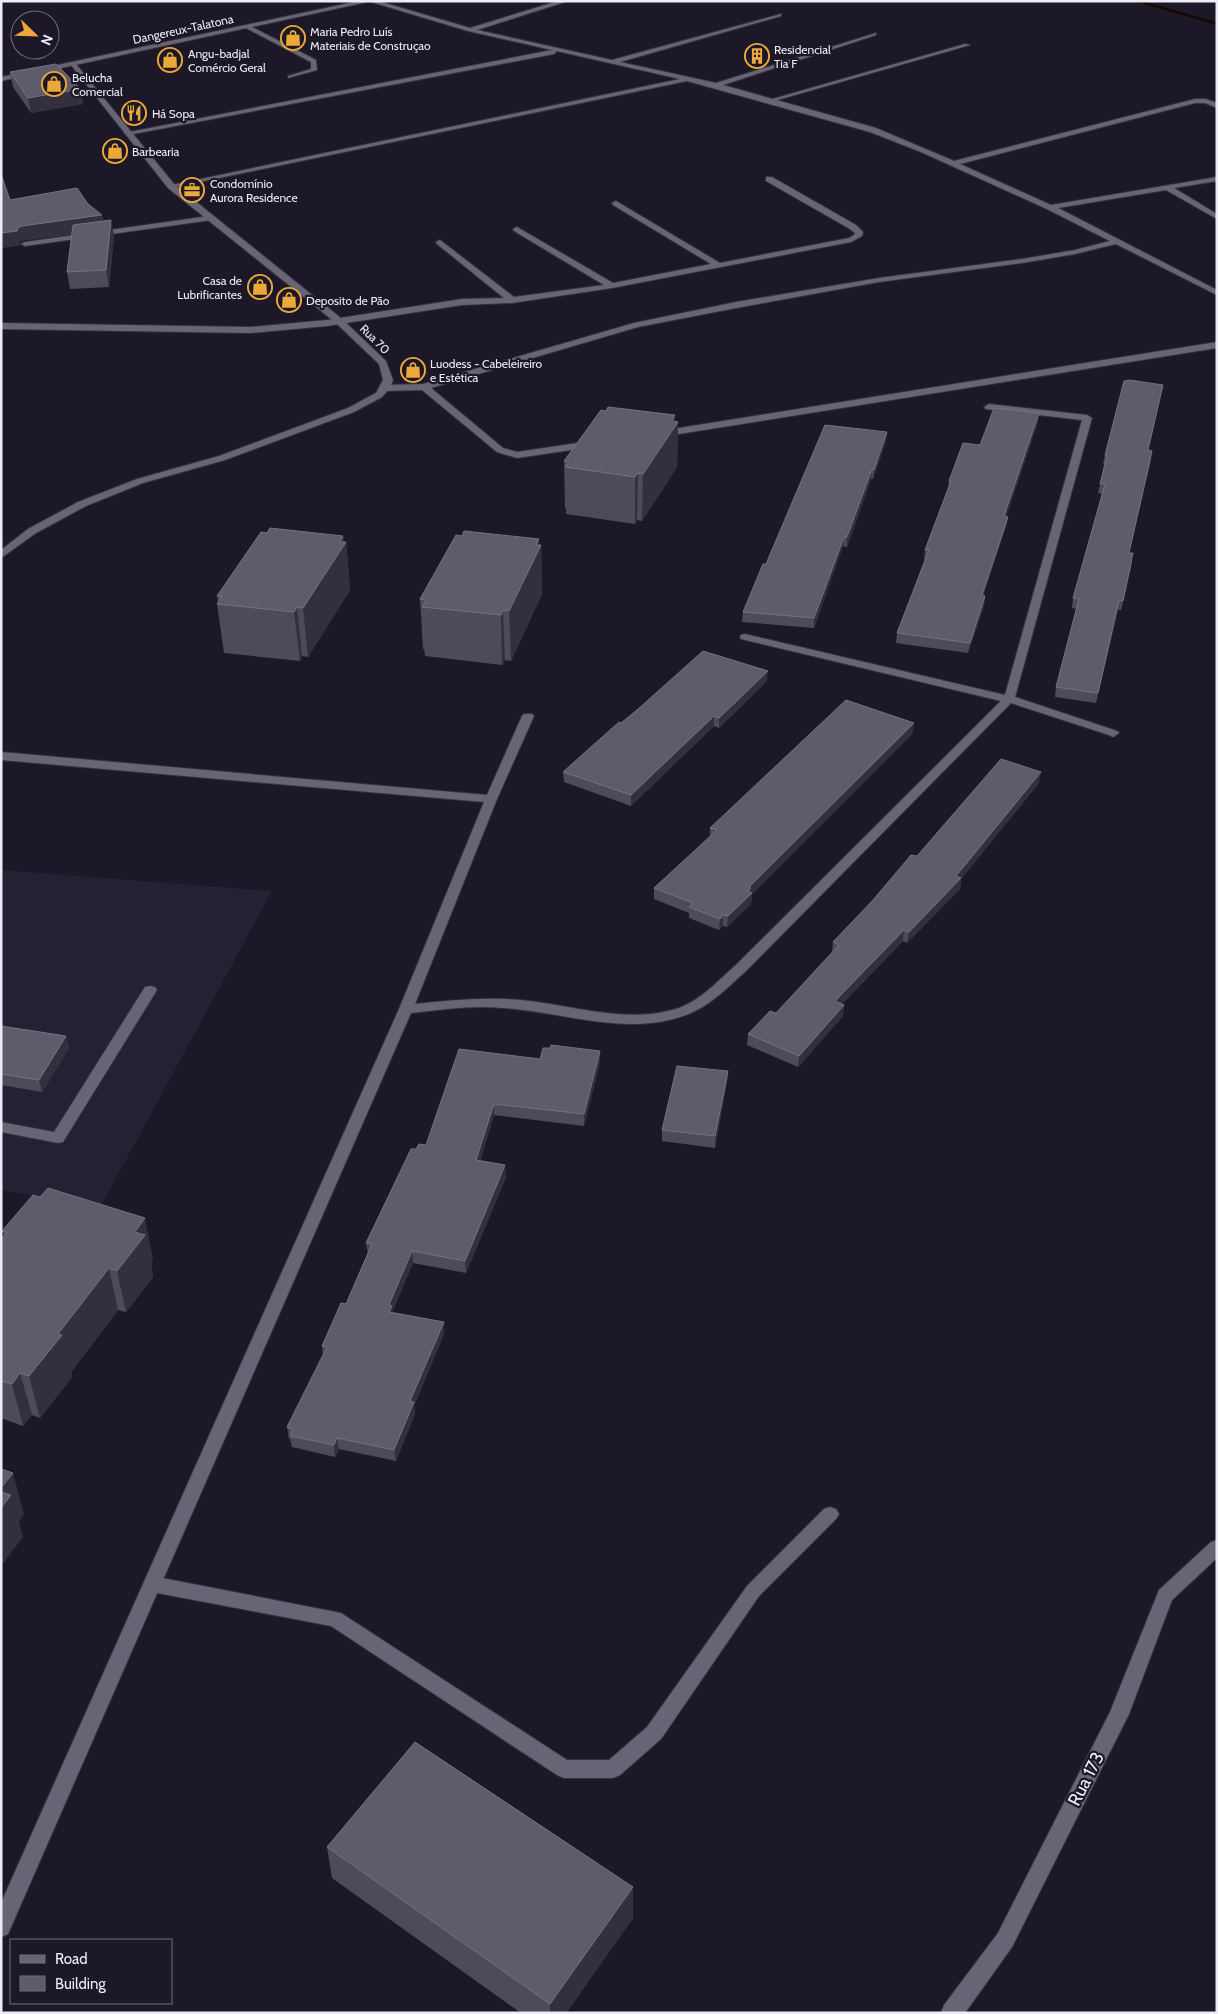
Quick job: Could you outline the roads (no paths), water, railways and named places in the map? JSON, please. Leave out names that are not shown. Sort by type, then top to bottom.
[{"type":"street","name":"Dangereux-Talatona","points":[[1,73],[342,1]]},
{"type":"street","name":"Dangereux-Talatona","points":[[1,79],[370,1]]},
{"type":"street","points":[[370,1],[470,30],[716,85],[873,130],[954,163],[1050,207],[1217,293]]},
{"type":"street","points":[[470,30],[565,1]]},
{"type":"street","points":[[614,62],[779,15]]},
{"type":"street","points":[[248,27],[314,61],[314,70],[290,77]]},
{"type":"street","points":[[716,85],[874,34]]},
{"type":"street","points":[[772,100],[968,45]]},
{"type":"street","points":[[128,133],[559,51]]},
{"type":"street","name":"Rua 70","points":[[73,64],[170,186],[340,321],[376,354],[383,363],[388,380],[385,388]]},
{"type":"street","points":[[170,186],[688,79]]},
{"type":"street","points":[[954,163],[1195,101],[1206,101],[1217,106]]},
{"type":"street","points":[[1,326],[250,330],[290,328],[462,302],[512,300],[612,286],[851,240],[858,236],[859,232],[853,228],[770,179]]},
{"type":"street","points":[[1050,207],[1217,179]]},
{"type":"street","points":[[1166,187],[1217,218]]},
{"type":"street","points":[[616,203],[718,265]]},
{"type":"street","points":[[25,244],[209,218]]},
{"type":"street","points":[[517,229],[612,286]]},
{"type":"street","points":[[440,242],[512,300]]},
{"type":"street","points":[[1,555],[32,531],[82,504],[140,482],[222,458],[351,410],[369,401],[385,388],[424,387],[545,351],[653,322],[812,291],[1022,262],[1116,242]]},
{"type":"street","points":[[654,434],[1217,345]]},
{"type":"street","points":[[424,387],[500,450],[508,454],[605,442]]},
{"type":"street","points":[[406,1009],[468,1003],[501,1003],[532,1006],[593,1018],[627,1019],[657,1017],[684,1011],[706,997],[741,968],[1008,699],[1087,418],[989,407]]},
{"type":"street","points":[[745,637],[1008,699],[1113,733]]},
{"type":"street","points":[[1,1927],[406,1009],[491,799],[528,716]]},
{"type":"street","points":[[1,756],[491,799]]},
{"type":"street","points":[[1,1127],[58,1138],[150,990]]},
{"type":"street","points":[[152,1584],[334,1619],[564,1769],[613,1769],[654,1733],[753,1592],[830,1514]]},
{"type":"street","name":"Rua 173","points":[[952,2013],[1005,1940],[1119,1714],[1165,1595],[1217,1547]]},
{"type":"waterway","points":[[1136,1],[1217,24]]},
{"type":"place","name":"Maria Pedro Luís Materiais de Construçao","points":[[293,38]]},
{"type":"place","name":"Residencial Tia F","points":[[757,56]]},
{"type":"place","name":"Angu-badjal Comércio Geral","points":[[170,60]]},
{"type":"place","name":"Belucha Comercial","points":[[54,84]]},
{"type":"place","name":"Há Sopa","points":[[134,113]]},
{"type":"place","name":"Barbearia","points":[[115,151]]},
{"type":"place","name":"Condomínio Aurora Residence","points":[[192,190]]},
{"type":"place","name":"Casa de Lubrificantes","points":[[260,287]]},
{"type":"place","name":"Deposito de Pão","points":[[289,300]]},
{"type":"place","name":"Luodess - Cabeleireiro e Estética","points":[[413,370]]}]
